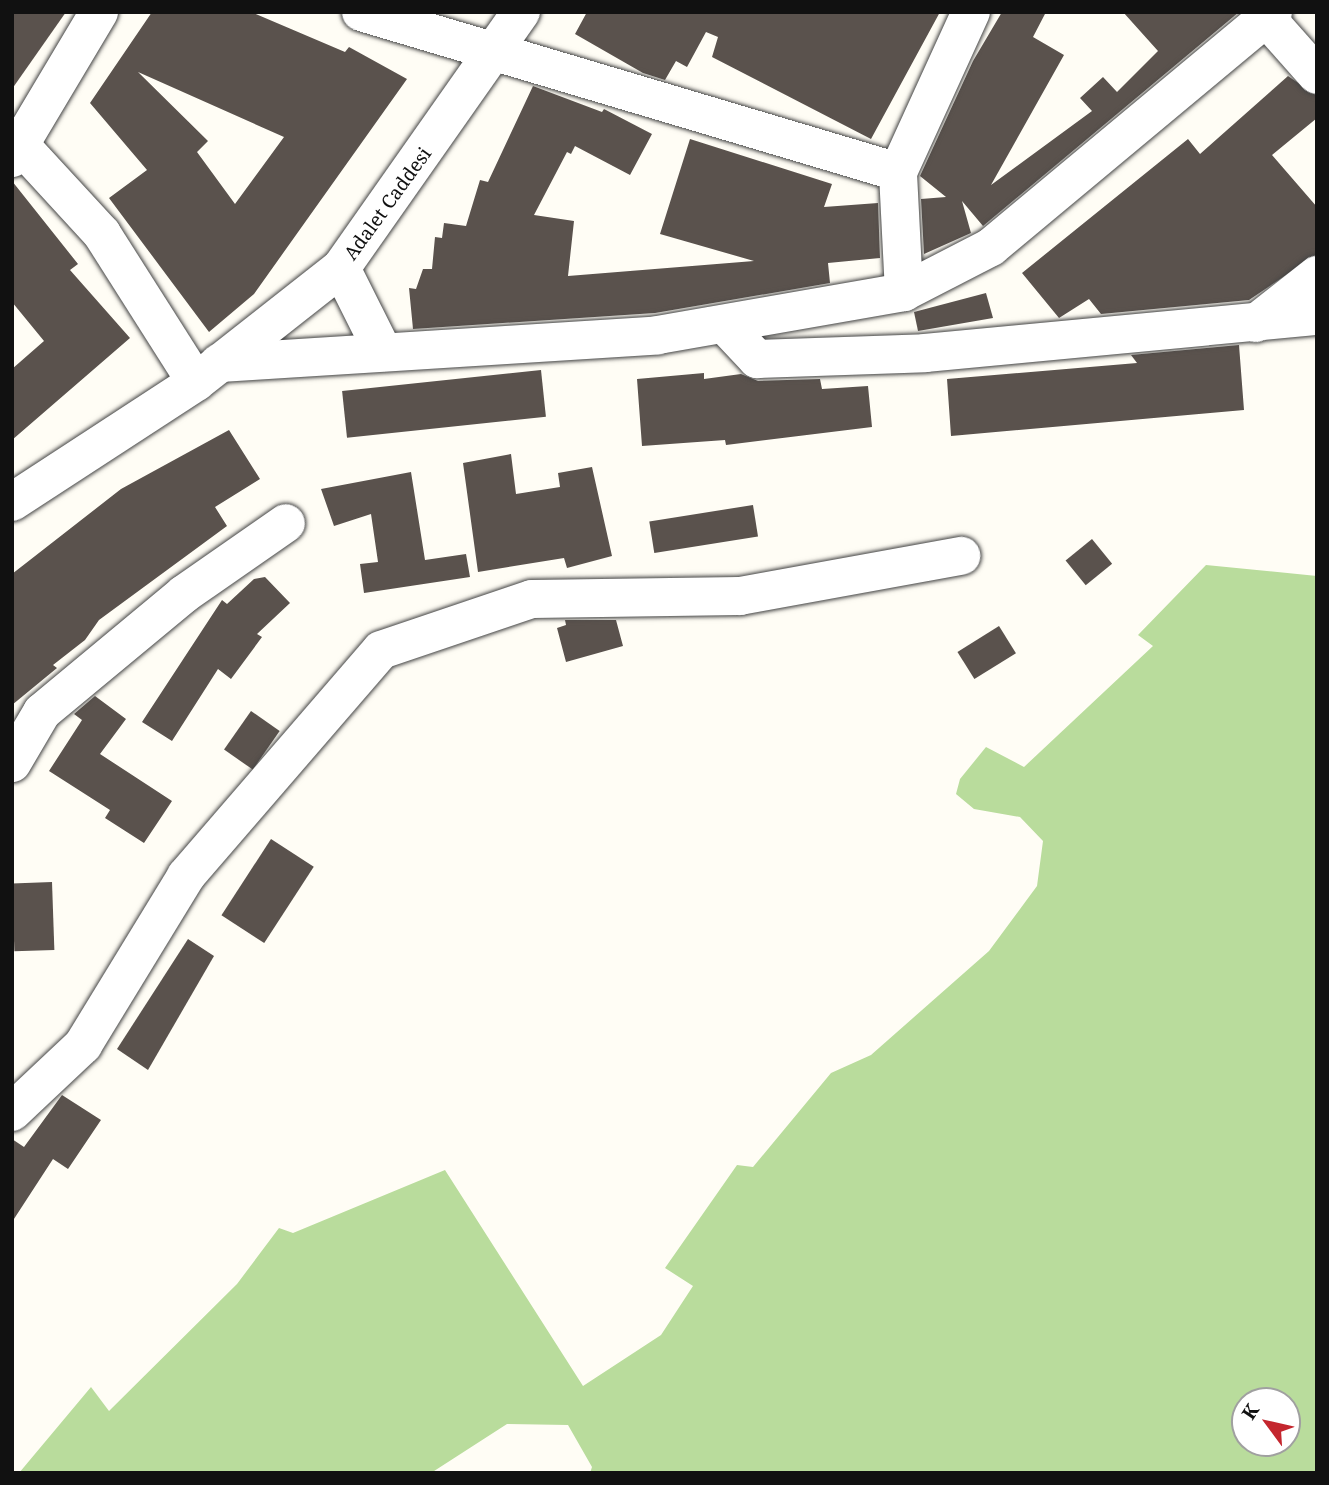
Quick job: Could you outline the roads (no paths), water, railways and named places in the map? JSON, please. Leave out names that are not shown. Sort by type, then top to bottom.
[{"type":"street","points":[[99,12],[16,147],[102,234],[208,372],[383,352],[658,335],[904,292],[991,247],[1267,14],[1317,75]]},
{"type":"street","points":[[361,12],[898,172]]},
{"type":"street","name":"Adalet Caddesi","points":[[12,502],[208,372],[341,268],[497,52],[521,12]]},
{"type":"street","points":[[904,292],[898,172],[971,12]]},
{"type":"street","points":[[341,268],[383,352]]},
{"type":"street","points":[[1256,323],[1317,275]]},
{"type":"street","points":[[725,325],[757,359],[925,353],[1317,316]]},
{"type":"street","points":[[12,763],[42,712],[184,594],[286,523]]},
{"type":"street","points":[[12,1112],[83,1045],[186,876],[381,650],[532,599],[740,596],[961,555]]}]
